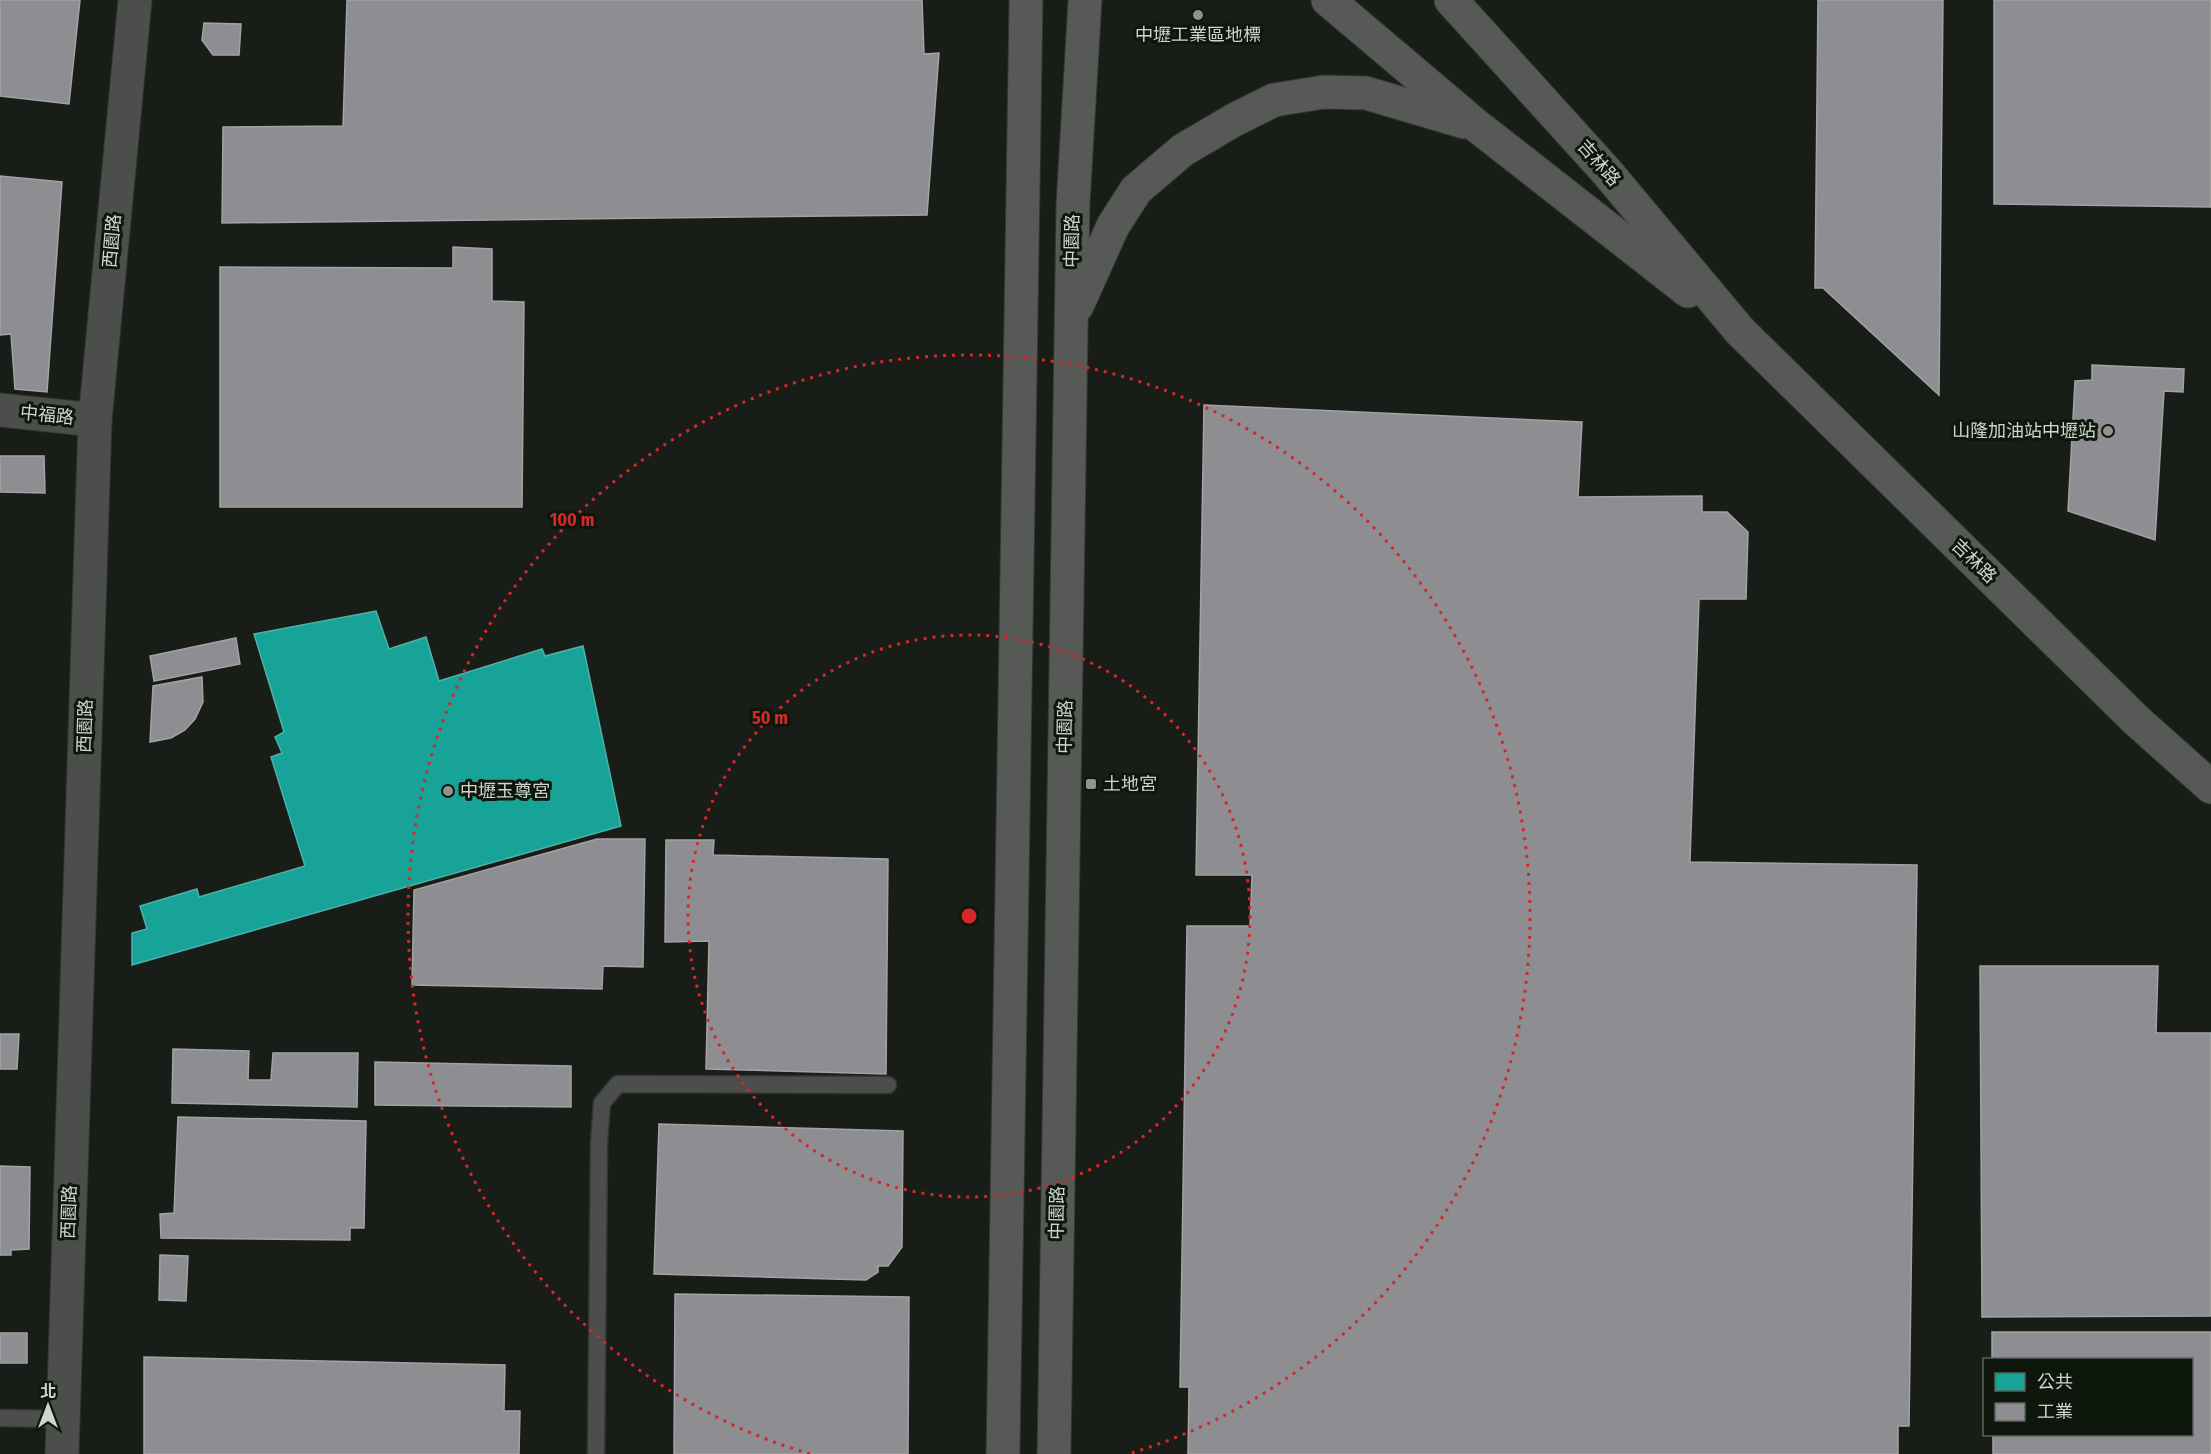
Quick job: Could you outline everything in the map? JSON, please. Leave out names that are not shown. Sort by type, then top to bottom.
[{"type":"main road","points":[[1003,1454],[1026,0]]},
{"type":"main road","name":"中園路","points":[[1054,1454],[1073,204],[1085,0]]},
{"type":"main road","name":"吉林路","points":[[1328,0],[1477,126],[1740,331]]},
{"type":"main road","name":"吉林路","points":[[1451,0],[1606,171],[1740,331],[2136,720],[2211,787]]},
{"type":"main road","points":[[1071,320],[1113,226],[1136,190],[1183,150],[1274,100],[1324,92],[1366,93],[1477,126]]},
{"type":"street","name":"西園路","points":[[62,1454],[94,420],[135,0]]},
{"type":"street","name":"中福路","points":[[0,410],[94,420]]},
{"type":"lane","points":[[596,1454],[602,1104],[618,1084],[888,1085]]},
{"type":"lane","points":[[0,1418],[63,1419]]},
{"type":"building: 公共","name":"中壢玉尊宮","points":[[376,611],[389,649],[426,637],[439,681],[542,649],[545,656],[583,646],[621,826],[132,965],[132,933],[147,929],[140,906],[197,889],[199,897],[305,866],[271,757],[282,753],[275,737],[284,732],[254,634]]},
{"type":"building: 工業","points":[[0,0],[80,0],[69,104],[0,96]]},
{"type":"building: 工業","points":[[347,0],[922,0],[924,54],[939,53],[927,215],[222,223],[223,127],[343,126]]},
{"type":"building: 工業","points":[[1818,0],[1943,0],[1939,395],[1823,288],[1815,288]]},
{"type":"building: 工業","points":[[1994,0],[2211,0],[2211,207],[1994,204]]},
{"type":"building: 工業","points":[[204,23],[241,24],[239,55],[213,55],[202,40]]},
{"type":"building: 工業","points":[[0,176],[62,182],[47,392],[15,389],[11,334],[0,335]]},
{"type":"building: 工業","points":[[453,247],[492,249],[492,301],[524,302],[522,507],[220,507],[220,267],[453,268]]},
{"type":"building: 工業","points":[[2092,365],[2184,369],[2183,392],[2164,391],[2155,540],[2068,511],[2075,381],[2092,380]]},
{"type":"building: 工業","points":[[1204,405],[1582,422],[1578,497],[1702,496],[1702,512],[1727,512],[1748,532],[1746,599],[1699,599],[1690,862],[1917,865],[1909,1426],[1898,1426],[1898,1454],[1188,1454],[1189,1387],[1180,1387],[1187,926],[1250,926],[1252,875],[1196,875]]},
{"type":"building: 工業","points":[[0,456],[44,456],[45,493],[0,492]]},
{"type":"building: 工業","points":[[236,638],[240,664],[154,681],[150,656]]},
{"type":"building: 工業","points":[[202,677],[203,702],[195,719],[185,730],[171,738],[150,742],[153,686]]},
{"type":"building: 工業","points":[[597,839],[645,839],[643,967],[603,966],[602,989],[412,985],[414,890]]},
{"type":"building: 工業","points":[[666,840],[714,840],[713,855],[888,859],[886,1074],[706,1069],[709,941],[665,942]]},
{"type":"building: 工業","points":[[1980,966],[2158,966],[2156,1033],[2211,1033],[2211,1316],[1982,1317]]},
{"type":"building: 工業","points":[[0,1034],[19,1034],[17,1069],[0,1069]]},
{"type":"building: 工業","points":[[173,1049],[249,1051],[248,1080],[271,1080],[273,1053],[358,1053],[357,1107],[172,1103]]},
{"type":"building: 工業","points":[[375,1062],[571,1066],[571,1107],[375,1105]]},
{"type":"building: 工業","points":[[178,1117],[366,1121],[364,1228],[350,1228],[350,1240],[161,1238],[160,1214],[174,1213]]},
{"type":"building: 工業","points":[[659,1124],[903,1131],[902,1247],[888,1266],[878,1266],[878,1272],[866,1280],[654,1274]]},
{"type":"building: 工業","points":[[0,1166],[30,1167],[29,1249],[11,1250],[11,1255],[0,1255]]},
{"type":"building: 工業","points":[[160,1255],[188,1256],[186,1301],[159,1300]]},
{"type":"building: 工業","points":[[675,1294],[909,1297],[908,1454],[674,1454]]},
{"type":"building: 工業","points":[[1992,1332],[2211,1332],[2211,1454],[1993,1454],[1993,1436],[2193,1436],[2193,1358],[1992,1358]]},
{"type":"building: 工業","points":[[0,1333],[27,1333],[27,1363],[0,1363]]},
{"type":"building: 工業","points":[[144,1357],[505,1365],[504,1411],[520,1411],[519,1454],[144,1454]]},
{"type":"place","name":"中壢工業區地標","points":[[1198,15]]},
{"type":"place","name":"山隆加油站中壢站","points":[[2108,431]]},
{"type":"place","name":"土地宮","points":[[1091,784]]},
{"type":"place","name":"中壢玉尊宮","points":[[448,791]]}]
